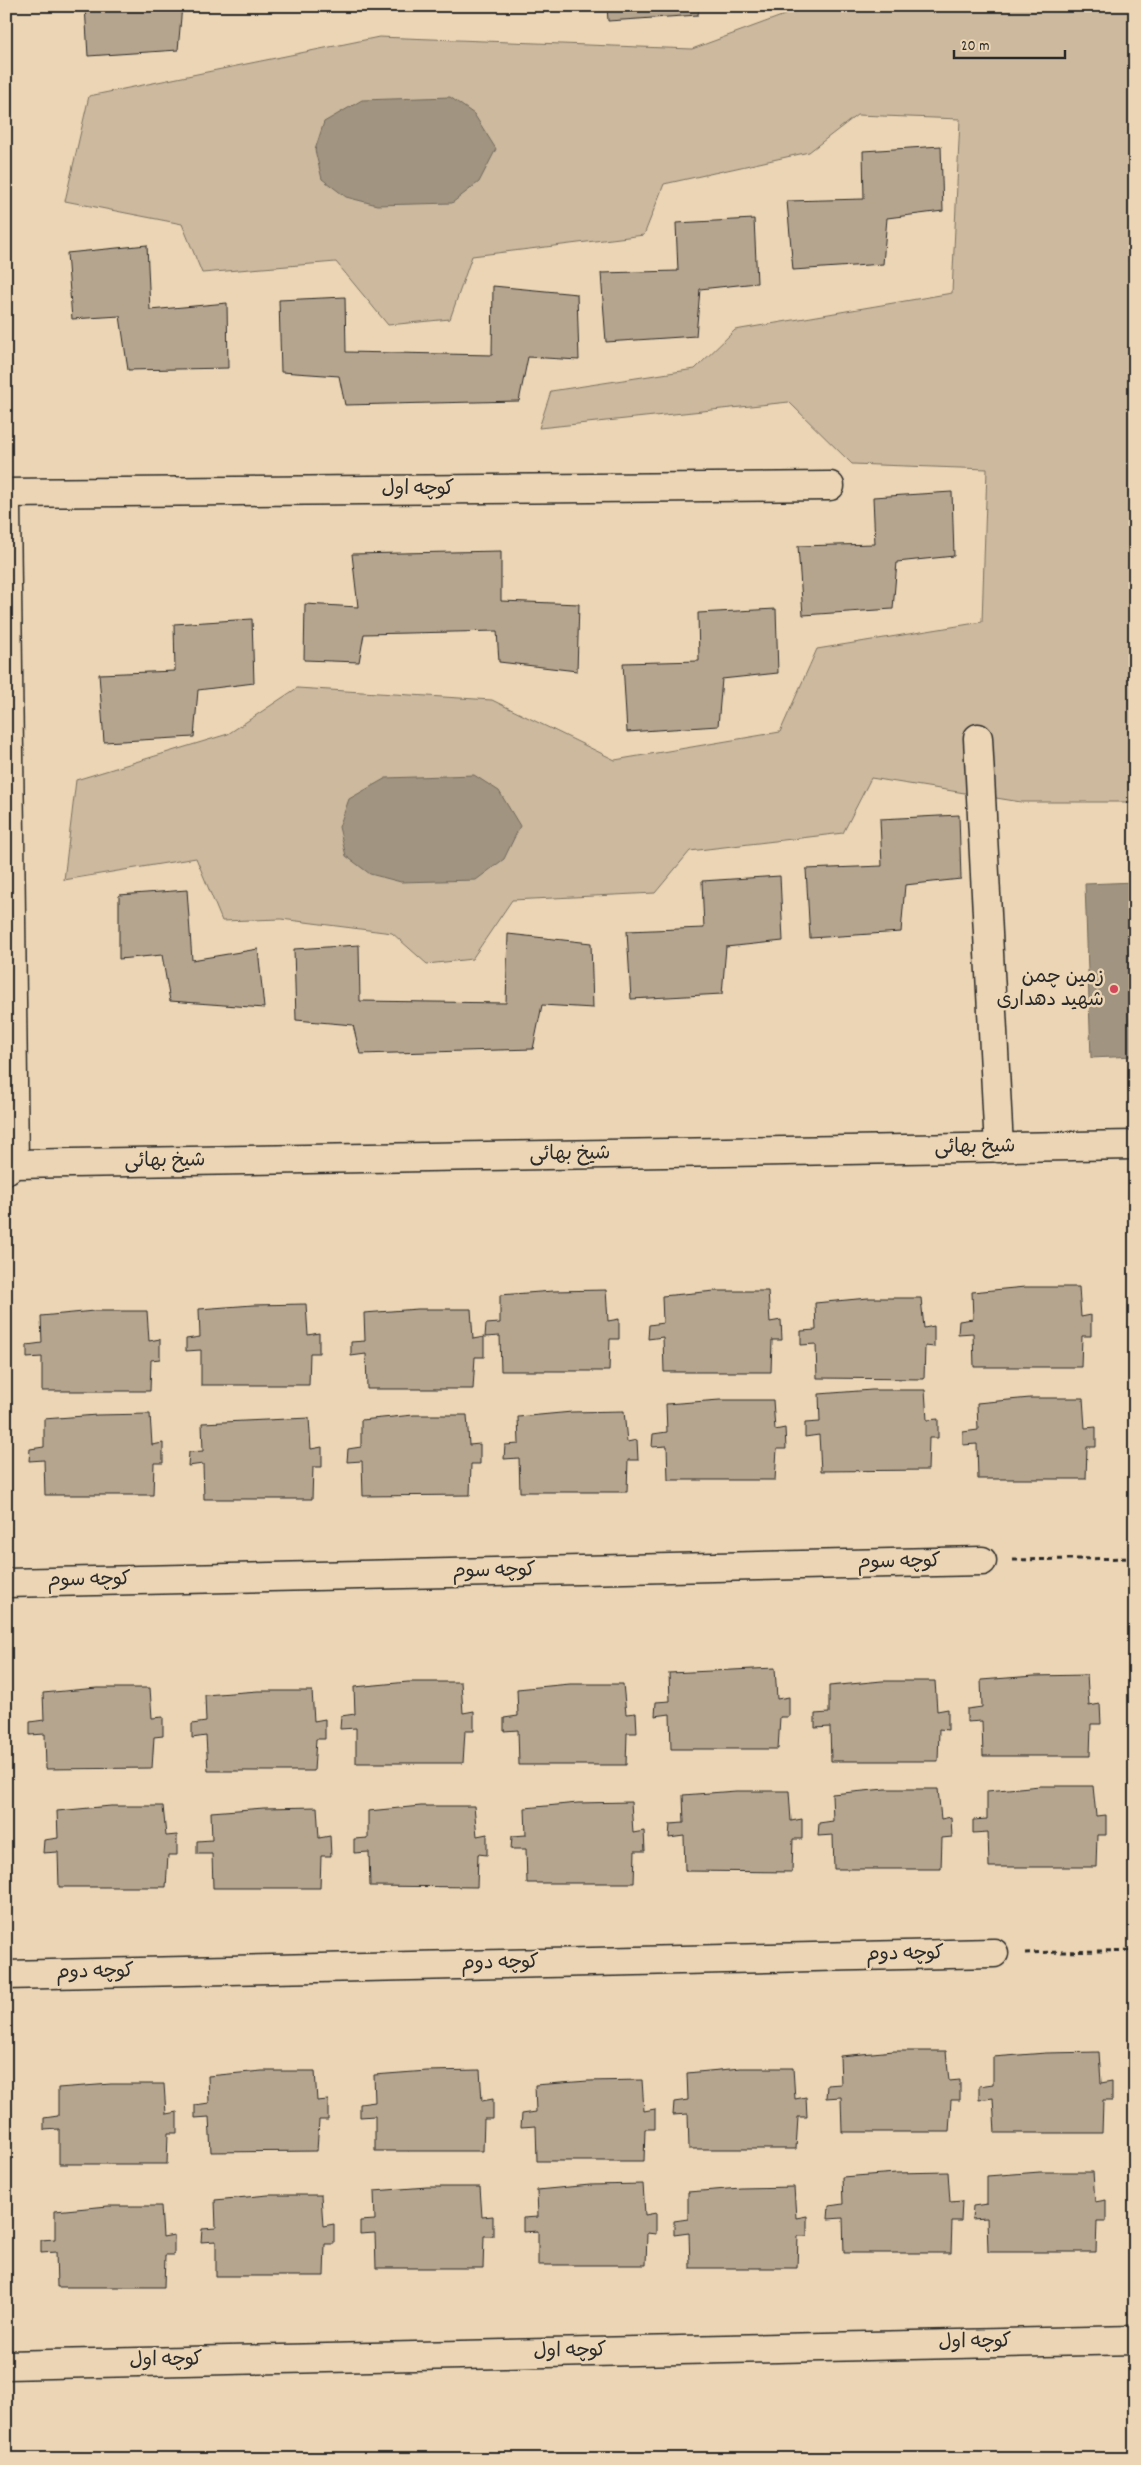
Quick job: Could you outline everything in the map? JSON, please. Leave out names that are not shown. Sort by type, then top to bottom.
[{"type":"street","name":"کوچه اول","points":[[6,493],[830,486]]},
{"type":"street","points":[[6,507],[10,1167]]},
{"type":"street","points":[[978,738],[999,1148]]},
{"type":"street","name":"شیخ بهائی","points":[[10,1167],[1135,1145]]},
{"type":"street","name":"کوچه سوم","points":[[6,1583],[982,1561]]},
{"type":"street","name":"کوچه دوم","points":[[6,1975],[994,1953]]},
{"type":"street","name":"کوچه اول","points":[[6,2365],[1135,2340]]},
{"type":"path","points":[[982,1561],[1135,1558]]},
{"type":"path","points":[[994,1953],[1135,1950]]},
{"type":"shaded area","points":[[786,6],[1135,6],[1135,802],[1021,802],[871,778],[843,833],[690,851],[655,893],[512,900],[472,959],[427,964],[392,933],[281,919],[222,921],[196,858],[64,880],[76,780],[228,734],[297,688],[492,700],[615,760],[780,732],[817,649],[982,622],[987,469],[852,464],[789,402],[539,428],[551,391],[695,369],[735,330],[952,293],[960,119],[857,115],[809,152],[664,184],[644,235],[472,256],[450,319],[388,325],[336,262],[202,273],[182,224],[65,201],[89,96],[379,37],[692,49],[787,14]]},
{"type":"shaded area","points":[[450,97],[474,114],[496,149],[479,182],[452,203],[377,205],[346,197],[322,179],[315,150],[324,122],[362,100]]},
{"type":"shaded area","points":[[474,775],[499,791],[520,826],[504,859],[476,880],[401,882],[370,874],[346,856],[339,827],[349,799],[386,778]]},
{"type":"shaded area","name":"زمین چمن شهید دهداری","points":[[1135,882],[1135,1056],[1091,1058],[1085,884]]},
{"type":"building","points":[[85,6],[182,6],[178,50],[88,56]]},
{"type":"building","points":[[607,6],[699,6],[698,15],[608,21]]},
{"type":"building","points":[[941,146],[943,211],[887,218],[883,264],[793,270],[787,201],[864,199],[863,151]]},
{"type":"building","points":[[754,219],[757,283],[700,289],[696,336],[606,342],[601,273],[678,271],[676,223]]},
{"type":"building","points":[[147,245],[150,310],[227,303],[228,368],[128,370],[120,316],[72,319],[67,253]]},
{"type":"building","points":[[493,286],[577,294],[579,360],[528,357],[519,401],[345,405],[339,376],[281,372],[279,300],[345,297],[346,352],[492,355]]},
{"type":"building","points":[[952,492],[954,556],[897,562],[893,609],[803,615],[798,546],[875,544],[873,497]]},
{"type":"building","points":[[501,551],[501,601],[579,604],[577,671],[499,662],[497,631],[364,634],[359,662],[304,660],[305,604],[358,607],[352,554]]},
{"type":"building","points":[[776,609],[778,673],[722,679],[718,726],[627,732],[623,663],[699,661],[698,613]]},
{"type":"building","points":[[252,619],[254,683],[198,690],[194,737],[104,742],[99,674],[175,671],[174,624]]},
{"type":"building","points":[[959,815],[961,879],[905,885],[901,932],[810,938],[806,869],[882,866],[880,819]]},
{"type":"building","points":[[780,876],[783,941],[726,947],[722,994],[631,999],[627,931],[704,928],[702,881]]},
{"type":"building","points":[[187,890],[192,960],[258,949],[264,1008],[170,1001],[162,955],[119,959],[119,895]]},
{"type":"building","points":[[508,934],[591,943],[593,1008],[542,1005],[533,1049],[360,1054],[353,1025],[296,1020],[294,949],[359,945],[360,1001],[506,1003]]},
{"type":"building","points":[[1025,1287],[1079,1287],[1081,1317],[1091,1315],[1091,1336],[1082,1336],[1081,1367],[974,1367],[973,1333],[958,1334],[959,1321],[973,1319],[972,1292]]},
{"type":"building","points":[[606,1290],[608,1321],[619,1319],[619,1339],[610,1339],[609,1371],[501,1371],[500,1336],[485,1337],[486,1324],[500,1323],[500,1295]]},
{"type":"building","points":[[715,1291],[768,1291],[770,1322],[781,1320],[782,1340],[772,1340],[771,1372],[664,1372],[663,1337],[648,1339],[649,1325],[663,1323],[662,1296]]},
{"type":"building","points":[[868,1298],[921,1298],[924,1328],[934,1326],[934,1347],[925,1346],[924,1379],[817,1378],[816,1344],[801,1345],[801,1331],[816,1330],[815,1303]]},
{"type":"building","points":[[306,1304],[308,1335],[319,1333],[319,1353],[310,1353],[309,1385],[201,1385],[201,1350],[186,1351],[186,1339],[200,1337],[199,1309]]},
{"type":"building","points":[[418,1309],[471,1309],[473,1339],[484,1337],[484,1357],[475,1357],[473,1389],[367,1389],[366,1354],[351,1356],[351,1342],[365,1341],[364,1313]]},
{"type":"building","points":[[94,1311],[147,1311],[149,1341],[160,1339],[160,1359],[151,1360],[150,1391],[42,1391],[42,1357],[27,1358],[27,1345],[42,1343],[41,1316]]},
{"type":"building","points":[[872,1390],[925,1390],[927,1420],[938,1419],[938,1438],[929,1438],[928,1470],[821,1471],[819,1435],[805,1437],[805,1423],[820,1422],[819,1394]]},
{"type":"building","points":[[1030,1398],[1083,1398],[1085,1428],[1096,1427],[1096,1447],[1087,1447],[1086,1479],[978,1479],[977,1444],[963,1445],[963,1432],[978,1430],[977,1403]]},
{"type":"building","points":[[720,1400],[773,1400],[775,1430],[785,1428],[786,1449],[777,1449],[775,1480],[668,1480],[667,1446],[652,1447],[653,1434],[667,1432],[666,1404]]},
{"type":"building","points":[[624,1411],[627,1442],[637,1440],[638,1460],[628,1460],[627,1492],[520,1492],[519,1458],[504,1459],[505,1445],[519,1444],[518,1417],[572,1412]]},
{"type":"building","points":[[150,1414],[152,1445],[163,1443],[163,1463],[154,1463],[153,1495],[45,1495],[44,1460],[29,1461],[30,1449],[44,1447],[44,1419]]},
{"type":"building","points":[[414,1415],[467,1415],[469,1445],[480,1444],[480,1464],[471,1464],[470,1495],[363,1496],[362,1461],[347,1462],[348,1449],[361,1447],[361,1420]]},
{"type":"building","points":[[309,1418],[311,1449],[322,1447],[322,1467],[313,1467],[312,1499],[204,1499],[203,1464],[188,1466],[189,1452],[203,1451],[202,1423]]},
{"type":"building","points":[[775,1668],[777,1699],[789,1697],[789,1717],[780,1717],[778,1749],[671,1749],[670,1714],[655,1716],[656,1702],[670,1701],[669,1673]]},
{"type":"building","points":[[1087,1675],[1089,1706],[1100,1704],[1101,1724],[1091,1724],[1090,1756],[983,1756],[982,1721],[967,1722],[967,1709],[982,1707],[981,1680]]},
{"type":"building","points":[[882,1681],[935,1681],[937,1711],[948,1709],[948,1730],[939,1729],[938,1761],[831,1761],[830,1727],[815,1728],[815,1714],[829,1713],[829,1686]]},
{"type":"building","points":[[408,1682],[461,1682],[463,1713],[474,1711],[474,1731],[465,1731],[463,1763],[356,1763],[356,1728],[340,1729],[341,1716],[355,1714],[354,1687]]},
{"type":"building","points":[[570,1684],[623,1684],[626,1714],[636,1713],[637,1733],[627,1733],[626,1765],[519,1765],[518,1730],[504,1731],[504,1718],[518,1716],[517,1689]]},
{"type":"building","points":[[97,1688],[150,1688],[152,1718],[163,1717],[163,1736],[154,1737],[152,1768],[46,1769],[45,1734],[30,1735],[30,1722],[44,1720],[43,1693]]},
{"type":"building","points":[[258,1691],[312,1691],[314,1721],[325,1719],[325,1739],[316,1739],[314,1771],[208,1771],[206,1736],[192,1738],[192,1724],[206,1722],[205,1695]]},
{"type":"building","points":[[1040,1786],[1093,1786],[1096,1816],[1106,1815],[1106,1835],[1097,1835],[1096,1867],[989,1867],[988,1832],[973,1833],[973,1820],[987,1819],[987,1791]]},
{"type":"building","points":[[885,1789],[938,1789],[941,1819],[951,1817],[952,1837],[942,1838],[941,1869],[834,1869],[833,1835],[818,1836],[819,1823],[833,1821],[832,1794]]},
{"type":"building","points":[[736,1791],[789,1791],[791,1821],[802,1819],[802,1839],[793,1839],[792,1872],[685,1871],[684,1836],[669,1838],[670,1824],[684,1823],[683,1795]]},
{"type":"building","points":[[631,1802],[633,1833],[644,1831],[645,1851],[635,1851],[634,1883],[527,1883],[526,1849],[511,1849],[512,1836],[526,1835],[525,1808],[578,1803]]},
{"type":"building","points":[[111,1806],[163,1806],[166,1836],[177,1835],[177,1855],[168,1855],[166,1887],[59,1887],[58,1852],[43,1853],[44,1840],[58,1838],[57,1811]]},
{"type":"building","points":[[421,1806],[474,1806],[477,1836],[487,1834],[487,1855],[478,1854],[477,1887],[370,1886],[369,1852],[354,1853],[354,1839],[368,1838],[368,1811]]},
{"type":"building","points":[[317,1807],[319,1838],[330,1836],[331,1856],[321,1856],[320,1888],[213,1888],[212,1854],[197,1854],[197,1841],[212,1840],[211,1812]]},
{"type":"building","points":[[894,2051],[946,2051],[949,2081],[960,2080],[960,2100],[951,2100],[949,2132],[842,2132],[841,2097],[826,2098],[827,2085],[841,2084],[840,2056]]},
{"type":"building","points":[[1099,2052],[1101,2083],[1112,2081],[1112,2101],[1103,2101],[1102,2133],[995,2133],[993,2098],[979,2100],[979,2086],[993,2084],[993,2057]]},
{"type":"building","points":[[741,2068],[793,2068],[795,2099],[806,2097],[807,2117],[798,2117],[796,2149],[689,2149],[688,2114],[673,2115],[674,2102],[688,2100],[687,2073]]},
{"type":"building","points":[[480,2070],[482,2101],[493,2099],[493,2119],[484,2119],[483,2151],[375,2151],[375,2116],[360,2117],[360,2104],[375,2102],[374,2075]]},
{"type":"building","points":[[262,2071],[315,2071],[317,2101],[328,2100],[328,2120],[319,2120],[317,2151],[211,2152],[209,2117],[195,2118],[195,2105],[209,2103],[208,2076]]},
{"type":"building","points":[[642,2080],[644,2111],[655,2109],[655,2129],[645,2129],[644,2161],[537,2161],[536,2126],[521,2127],[522,2114],[536,2112],[535,2085],[588,2081]]},
{"type":"building","points":[[111,2084],[164,2084],[166,2114],[177,2112],[177,2133],[168,2133],[167,2164],[59,2164],[59,2129],[44,2130],[44,2118],[58,2116],[58,2088]]},
{"type":"building","points":[[948,2172],[950,2202],[962,2201],[961,2221],[952,2221],[951,2253],[844,2253],[843,2218],[828,2219],[829,2206],[843,2204],[842,2177]]},
{"type":"building","points":[[1040,2172],[1093,2172],[1095,2202],[1106,2200],[1106,2221],[1097,2221],[1096,2252],[988,2252],[987,2218],[972,2219],[973,2206],[987,2204],[987,2176]]},
{"type":"building","points":[[643,2184],[645,2215],[656,2213],[656,2234],[647,2233],[646,2265],[538,2265],[538,2231],[523,2232],[523,2218],[538,2217],[537,2190],[590,2185]]},
{"type":"building","points":[[427,2187],[480,2187],[482,2217],[493,2216],[493,2236],[484,2236],[483,2268],[376,2268],[375,2233],[360,2234],[360,2221],[375,2220],[374,2191]]},
{"type":"building","points":[[794,2187],[796,2218],[807,2216],[807,2236],[798,2236],[797,2268],[690,2268],[689,2233],[674,2235],[674,2221],[688,2219],[688,2192]]},
{"type":"building","points":[[268,2195],[321,2195],[323,2226],[334,2224],[334,2244],[325,2244],[324,2276],[216,2276],[216,2241],[201,2242],[202,2229],[216,2228],[215,2200]]},
{"type":"building","points":[[108,2206],[161,2206],[163,2237],[174,2235],[174,2255],[165,2255],[164,2287],[57,2287],[56,2252],[41,2253],[41,2240],[55,2239],[55,2211]]},
{"type":"place","name":"زمین چمن شهید دهداری","points":[[1114,989]]}]
